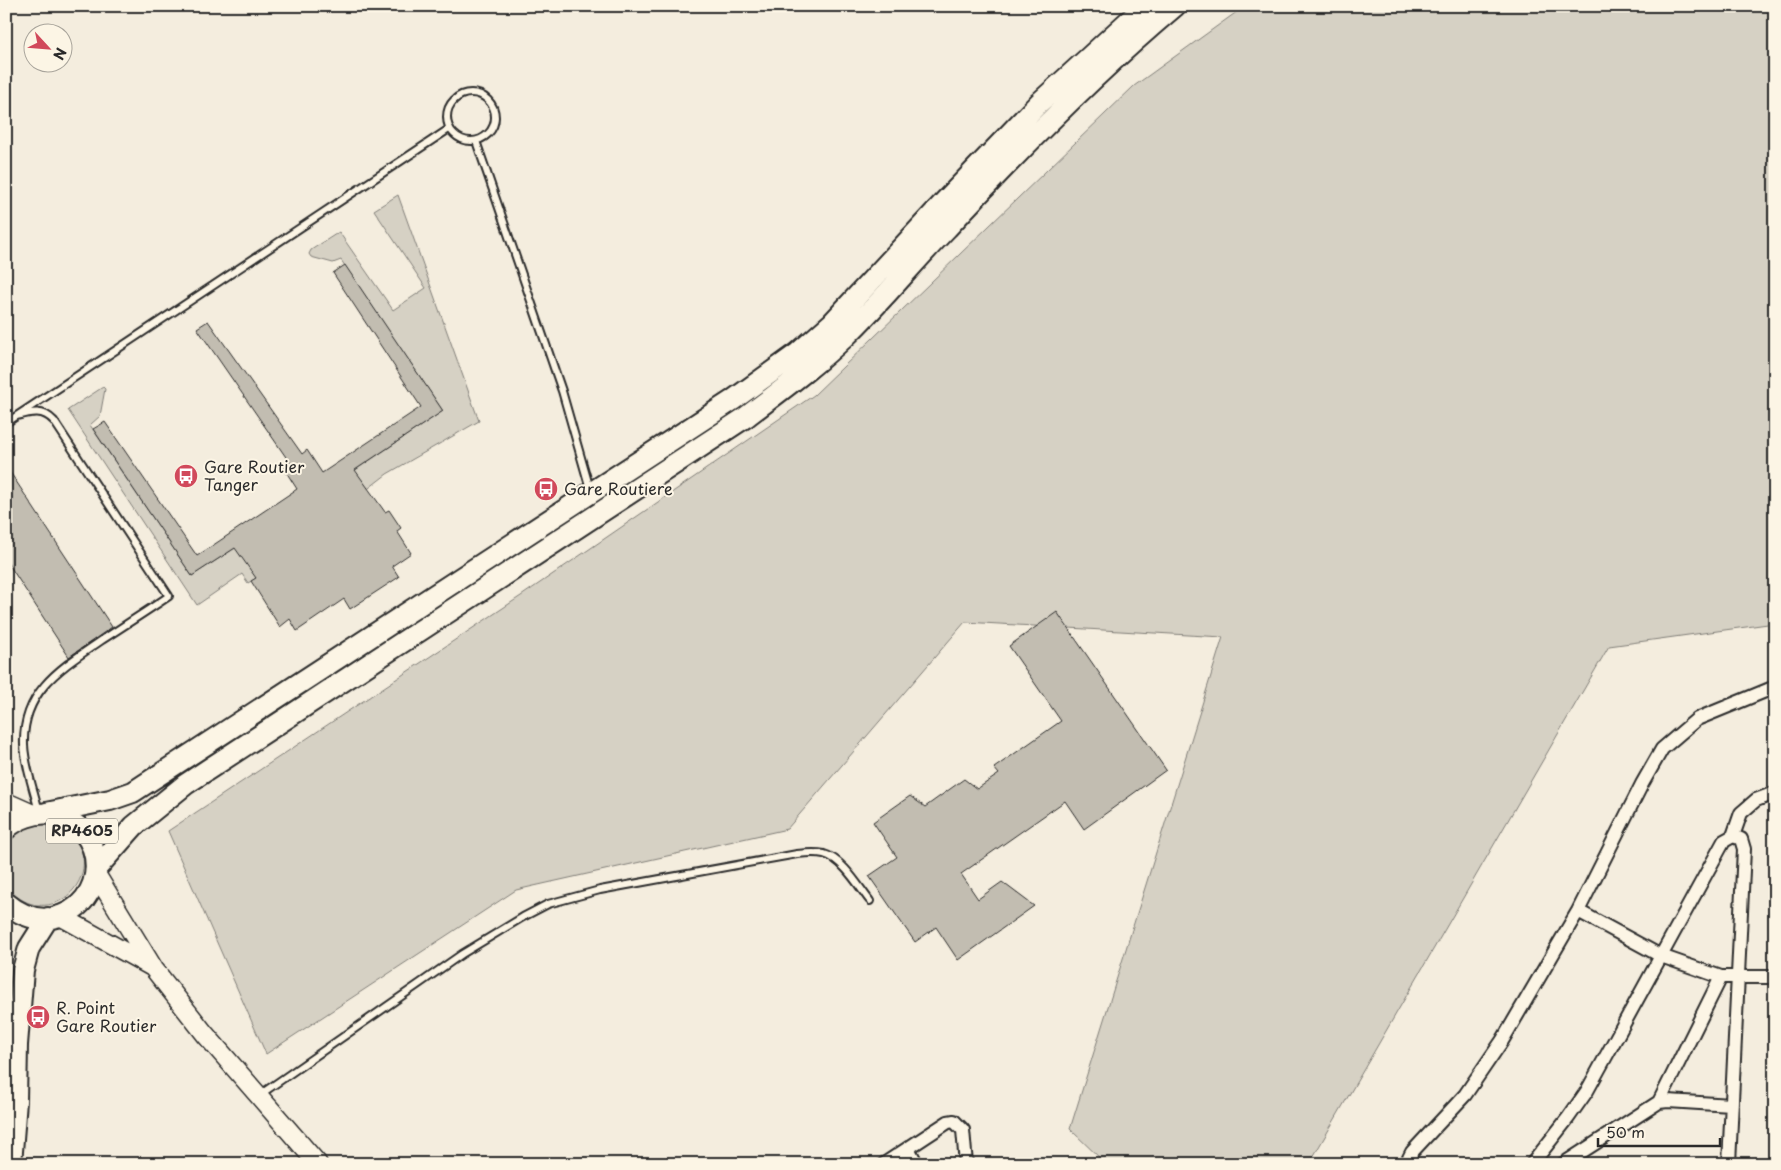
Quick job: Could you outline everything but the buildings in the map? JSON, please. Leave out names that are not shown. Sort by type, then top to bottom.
[{"type":"main road","points":[[39,814],[110,800],[133,792],[733,400],[798,353],[832,323],[1039,103],[1145,6]]},
{"type":"main road","points":[[10,1164],[16,1101],[17,1044],[23,970],[29,948],[54,917],[75,908],[87,895],[93,885],[96,871],[134,826],[186,784],[746,417],[813,366],[846,336],[1053,118],[1137,38],[1175,6]]},
{"type":"main road","name":"RP4605","points":[[6,829],[10,825],[39,814],[62,816],[76,824],[88,837],[94,852],[96,871]]},
{"type":"main road","name":"RP4605","points":[[6,903],[17,912],[29,917],[54,917]]},
{"type":"street","points":[[1406,1164],[1412,1152],[1465,1095],[1502,1041],[1578,911],[1642,784],[1662,749],[1697,719],[1775,687]]},
{"type":"street","points":[[1733,836],[1741,813],[1756,800],[1775,793]]},
{"type":"street","name":"RP4605","points":[[6,802],[39,814]]},
{"type":"street","points":[[1532,1164],[1587,1091],[1724,840],[1733,836],[1742,839],[1744,849],[1729,1164]]},
{"type":"street","name":"RP4605","points":[[96,871],[154,969],[205,1034],[318,1164]]},
{"type":"street","points":[[1578,911],[1661,956],[1721,977],[1775,977]]},
{"type":"street","name":"RP4605","points":[[54,917],[154,969]]},
{"type":"street","points":[[1659,1102],[1721,977]]},
{"type":"street","points":[[1563,1164],[1659,1102],[1668,1100],[1732,1105]]},
{"type":"street","points":[[884,1164],[948,1122],[954,1122],[962,1130],[966,1164]]},
{"type":"street","points":[[908,1148],[914,1164]]},
{"type":"lane","points":[[469,93],[484,97],[490,102],[494,110],[494,126],[484,138],[476,141],[462,140],[449,129],[447,114],[454,100],[461,95],[469,93]]},
{"type":"lane","points":[[6,423],[268,251],[449,129]]},
{"type":"lane","points":[[476,141],[562,391],[592,492]]},
{"type":"lane","points":[[18,416],[37,412],[50,416],[169,596],[60,669],[41,690],[28,715],[24,743],[39,814]]},
{"type":"lane","points":[[259,1096],[462,954],[548,904],[600,890],[814,852],[833,857],[840,862],[870,901]]},
{"type":"shaded area","points":[[1245,6],[1775,6],[1775,623],[1609,646],[1309,1164],[1106,1164],[1070,1129],[1223,637],[965,622],[787,829],[516,890],[266,1054],[168,831],[521,596],[814,395],[1134,86]]},
{"type":"shaded area","points":[[398,195],[479,421],[387,474],[356,498],[342,479],[443,411],[341,260],[333,263],[311,257],[309,254],[311,250],[339,232],[393,310],[426,288],[374,210]]},
{"type":"shaded area","points":[[103,387],[105,389],[100,416],[90,425],[192,576],[246,541],[256,578],[248,583],[242,574],[197,605],[68,410]]},
{"type":"shaded area","points":[[51,822],[72,836],[82,853],[82,871],[75,888],[62,900],[45,905],[25,901],[6,886],[6,842],[12,834],[23,826]]},
{"type":"place","name":"Gare Routier Tanger","points":[[186,476]]},
{"type":"place","name":"Gare Routiere","points":[[546,489]]},
{"type":"place","name":"R. Point Gare Routier","points":[[38,1017]]}]
